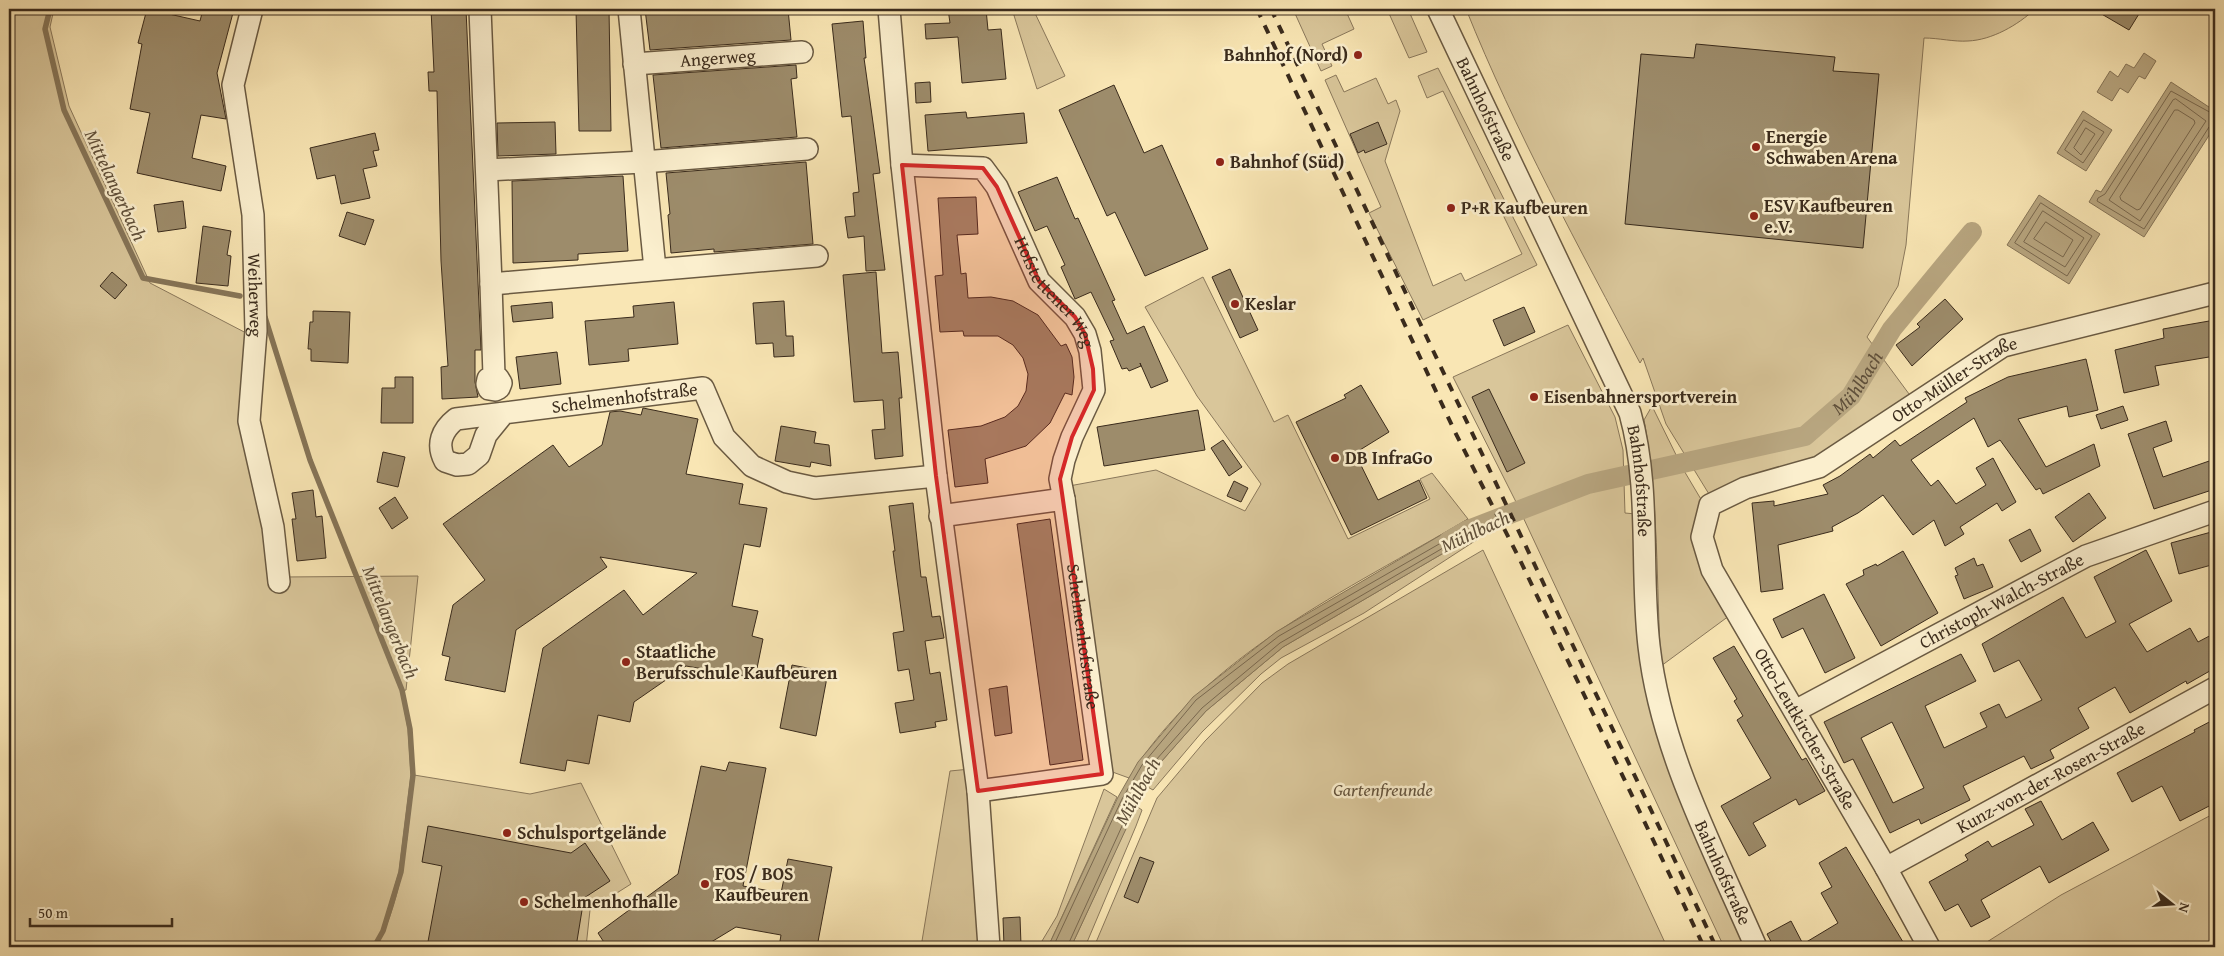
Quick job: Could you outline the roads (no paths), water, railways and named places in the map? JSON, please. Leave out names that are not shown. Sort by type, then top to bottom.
[{"type":"street","name":"Weiherweg","points":[[252,9],[233,85],[253,215],[256,331],[249,421],[274,527],[279,582]]},
{"type":"street","points":[[480,9],[492,284],[494,376]]},
{"type":"street","points":[[629,9],[655,269]]},
{"type":"street","points":[[888,9],[902,165],[940,516],[978,791],[989,947]]},
{"type":"street","name":"Bahnhofstraße","points":[[1438,9],[1630,412],[1642,481],[1649,647],[1663,717],[1707,839],[1756,947]]},
{"type":"street","name":"Angerweg","points":[[634,64],[802,52]]},
{"type":"street","points":[[487,170],[644,162],[807,149]]},
{"type":"street","name":"Hofstettener Weg","points":[[902,165],[983,168],[997,187],[1039,281],[1075,318],[1085,334],[1093,369],[1094,390],[1072,437],[1064,460],[1060,479],[1064,498]]},
{"type":"street","points":[[492,284],[817,256]]},
{"type":"street","name":"Otto-Müller-Straße","points":[[1710,505],[1745,488],[1819,467],[2003,346],[2215,293]]},
{"type":"street","name":"Schelmenhofstraße","points":[[503,414],[703,388],[724,438],[752,466],[787,482],[815,488],[936,476]]},
{"type":"street","points":[[940,516],[1064,498]]},
{"type":"street","name":"Schelmenhofstraße","points":[[978,791],[1102,774],[1064,498]]},
{"type":"street","name":"Otto-Leutkircher-Straße","points":[[1710,505],[1702,537],[1712,570],[1886,868],[1929,947]]},
{"type":"street","name":"Christoph-Walch-Straße","points":[[1795,711],[2086,556],[2215,511]]},
{"type":"street","name":"Kunz-von-der-Rosen-Straße","points":[[1886,868],[2215,688]]},
{"type":"water","points":[[2144,53],[2156,61],[2145,79],[2139,76],[2128,93],[2120,88],[2112,101],[2097,92],[2110,71],[2118,77],[2126,64],[2134,68]]},
{"type":"water","points":[[2171,82],[2215,111],[2215,126],[2144,237],[2089,202],[2096,190],[2101,192]]},
{"type":"water","points":[[2083,111],[2112,130],[2086,171],[2057,153]]},
{"type":"water","points":[[2039,195],[2100,234],[2069,284],[2007,245]]},
{"type":"water","points":[[1468,519],[1476,534],[1283,647],[1206,711],[1153,771],[1071,947],[1048,947],[1118,797],[1138,762],[1193,697],[1276,632]]},
{"type":"waterway","name":"Mittelangerbach","points":[[50,9],[45,29],[64,110],[143,278],[240,296]]},
{"type":"waterway","name":"Mühlbach","points":[[1449,541],[1468,530],[1588,484],[1805,436],[1851,396],[1892,329],[1972,232]]},
{"type":"waterway","name":"Mittelangerbach","points":[[265,317],[310,460],[402,690],[410,729],[413,775],[401,872],[383,931],[374,947]]},
{"type":"railway","points":[[1257,9],[1455,432],[1520,560],[1704,947]]},
{"type":"railway","points":[[1271,9],[1716,947]]},
{"type":"place","name":"Bahnhof (Nord)","points":[[1358,55]]},
{"type":"place","name":"Energie Schwaben Arena","points":[[1756,147]]},
{"type":"place","name":"Bahnhof (Süd)","points":[[1220,162]]},
{"type":"place","name":"P+R Kaufbeuren","points":[[1451,208]]},
{"type":"place","name":"ESV Kaufbeuren e.V.","points":[[1754,216]]},
{"type":"place","name":"Keslar","points":[[1235,304]]},
{"type":"place","name":"Eisenbahnersportverein","points":[[1534,397]]},
{"type":"place","name":"DB InfraGo","points":[[1335,458]]},
{"type":"place","name":"Staatliche Berufsschule Kaufbeuren","points":[[626,662]]},
{"type":"place","name":"Schulsportgelände","points":[[507,833]]},
{"type":"place","name":"FOS / BOS Kaufbeuren","points":[[705,884]]},
{"type":"place","name":"Schelmenhofhalle","points":[[524,902]]},
{"type":"park label","name":"Gartenfreunde","points":[[1383,790]]}]
